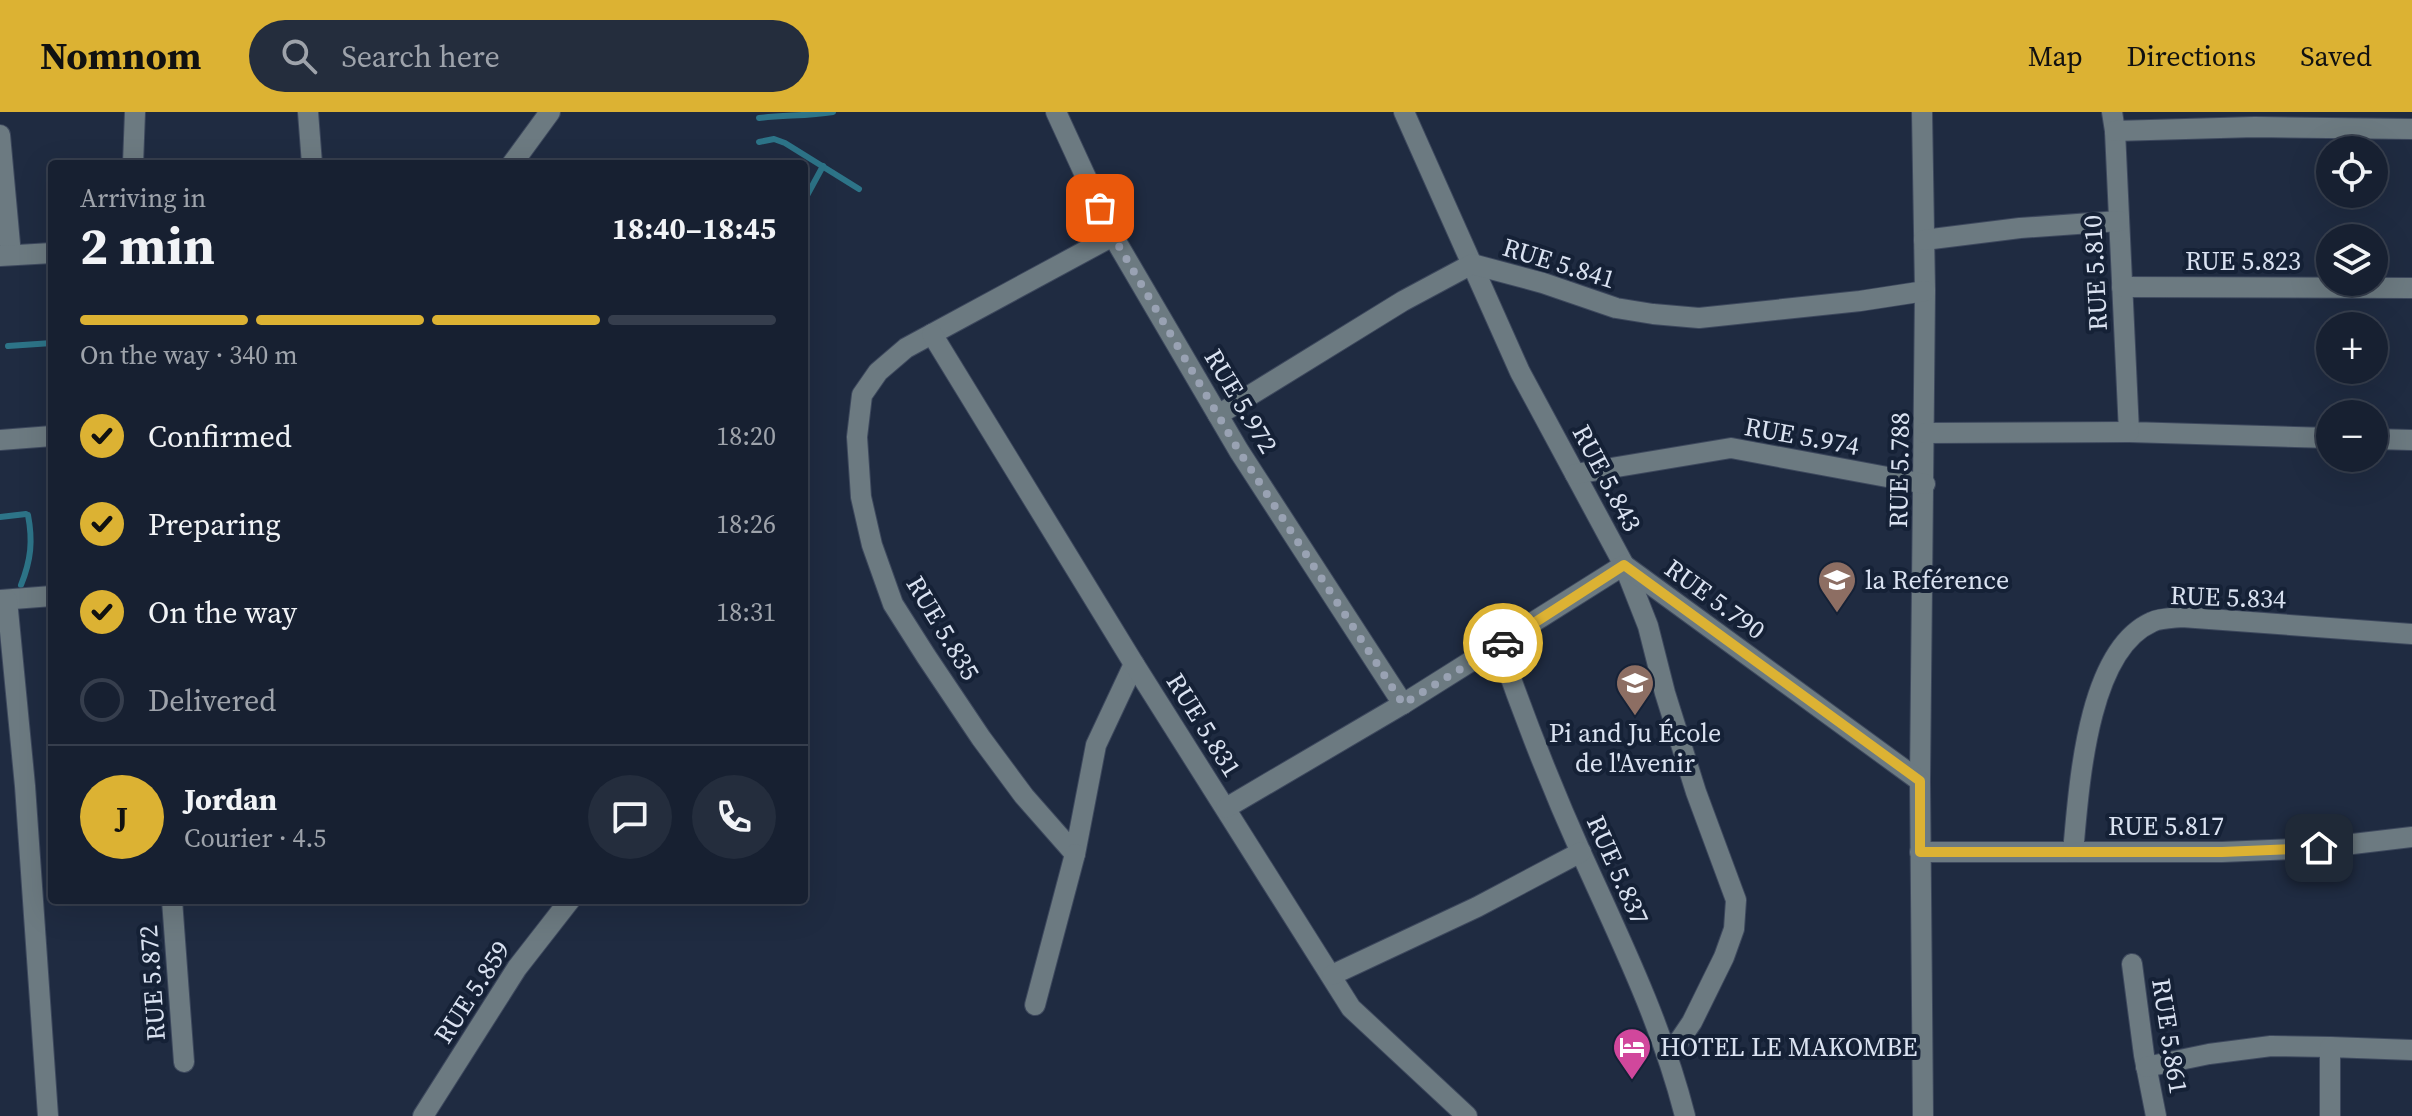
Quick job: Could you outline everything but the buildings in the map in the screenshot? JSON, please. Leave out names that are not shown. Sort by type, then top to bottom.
[{"type":"street","points":[[133,160],[135,112]]},
{"type":"street","points":[[308,112],[312,160]]},
{"type":"street","points":[[515,160],[550,112]]},
{"type":"street","name":"RUE 5.972","points":[[1056,112],[1113,236],[1239,451],[1403,704]]},
{"type":"street","name":"RUE 5.843","points":[[1404,112],[1520,372],[1624,565],[1648,626],[1696,792],[1736,900],[1734,929],[1724,957],[1692,1022],[1669,1056]]},
{"type":"street","name":"RUE 5.788","points":[[1922,112],[1925,291],[1920,781],[1923,1116]]},
{"type":"street","points":[[2114,122],[2254,120],[2399,123]]},
{"type":"street","name":"RUE 5.810","points":[[2114,122],[2129,432]]},
{"type":"street","points":[[0,135],[5,256],[48,253]]},
{"type":"street","points":[[1924,240],[2020,228],[2119,221]]},
{"type":"street","name":"RUE 5.835","points":[[1075,854],[1024,796],[981,738],[893,604],[872,545],[861,497],[857,437],[862,395],[878,372],[906,348],[1113,236]]},
{"type":"street","name":"RUE 5.841","points":[[1218,415],[1403,301],[1472,264],[1543,283],[1616,308],[1699,318],[1925,291]]},
{"type":"street","name":"RUE 5.823","points":[[2122,287],[2412,288]]},
{"type":"street","name":"RUE 5.831","points":[[932,334],[1134,664],[1351,1008],[1467,1116]]},
{"type":"street","points":[[1925,433],[2129,432],[2316,438]]},
{"type":"street","points":[[0,440],[48,436]]},
{"type":"street","points":[[2388,439],[2412,440]]},
{"type":"street","name":"RUE 5.974","points":[[1575,474],[1731,448],[1925,484]]},
{"type":"street","name":"RUE 5.790","points":[[1226,808],[1403,704],[1624,565],[1920,781]]},
{"type":"street","points":[[48,596],[3,600],[25,786],[48,1116]]},
{"type":"street","name":"RUE 5.834","points":[[2073,852],[2082,766],[2093,706],[2108,672],[2133,634],[2153,621],[2182,617],[2412,634]]},
{"type":"street","name":"RUE 5.837","points":[[1499,645],[1532,740],[1669,1056],[1685,1116]]},
{"type":"street","points":[[1035,1005],[1075,854],[1096,745],[1134,664]]},
{"type":"street","name":"RUE 5.817","points":[[1920,852],[2222,852],[2319,848],[2412,837]]},
{"type":"street","points":[[1332,975],[1477,907],[1581,852]]},
{"type":"street","name":"RUE 5.872","points":[[172,904],[184,1062]]},
{"type":"street","name":"RUE 5.859","points":[[423,1116],[517,968],[567,904]]},
{"type":"street","name":"RUE 5.861","points":[[2132,964],[2156,1116]]},
{"type":"street","points":[[2146,1067],[2271,1046],[2412,1050]]},
{"type":"street","points":[[2330,1047],[2330,1116]]},
{"type":"waterway","points":[[759,118],[833,112]]},
{"type":"waterway","points":[[759,142],[774,139],[785,143],[859,189]]},
{"type":"waterway","points":[[808,194],[823,166]]},
{"type":"waterway","points":[[8,346],[48,343]]},
{"type":"waterway","points":[[0,517],[26,514]]},
{"type":"waterway","points":[[21,585],[30,550],[28,515]]},
{"type":"way so far","points":[[1100,208],[1113,236],[1239,451],[1403,704],[1503,643]]},
{"type":"place","name":"la Reférence","points":[[1837,614]]},
{"type":"place","name":"Pi and Ju École de l'Avenir","points":[[1635,717]]},
{"type":"place","name":"HOTEL LE MAKOMBE","points":[[1632,1081]]},
{"type":"route","points":[[1503,643],[1624,565],[1920,781],[1920,852],[2222,852],[2319,848]]}]
